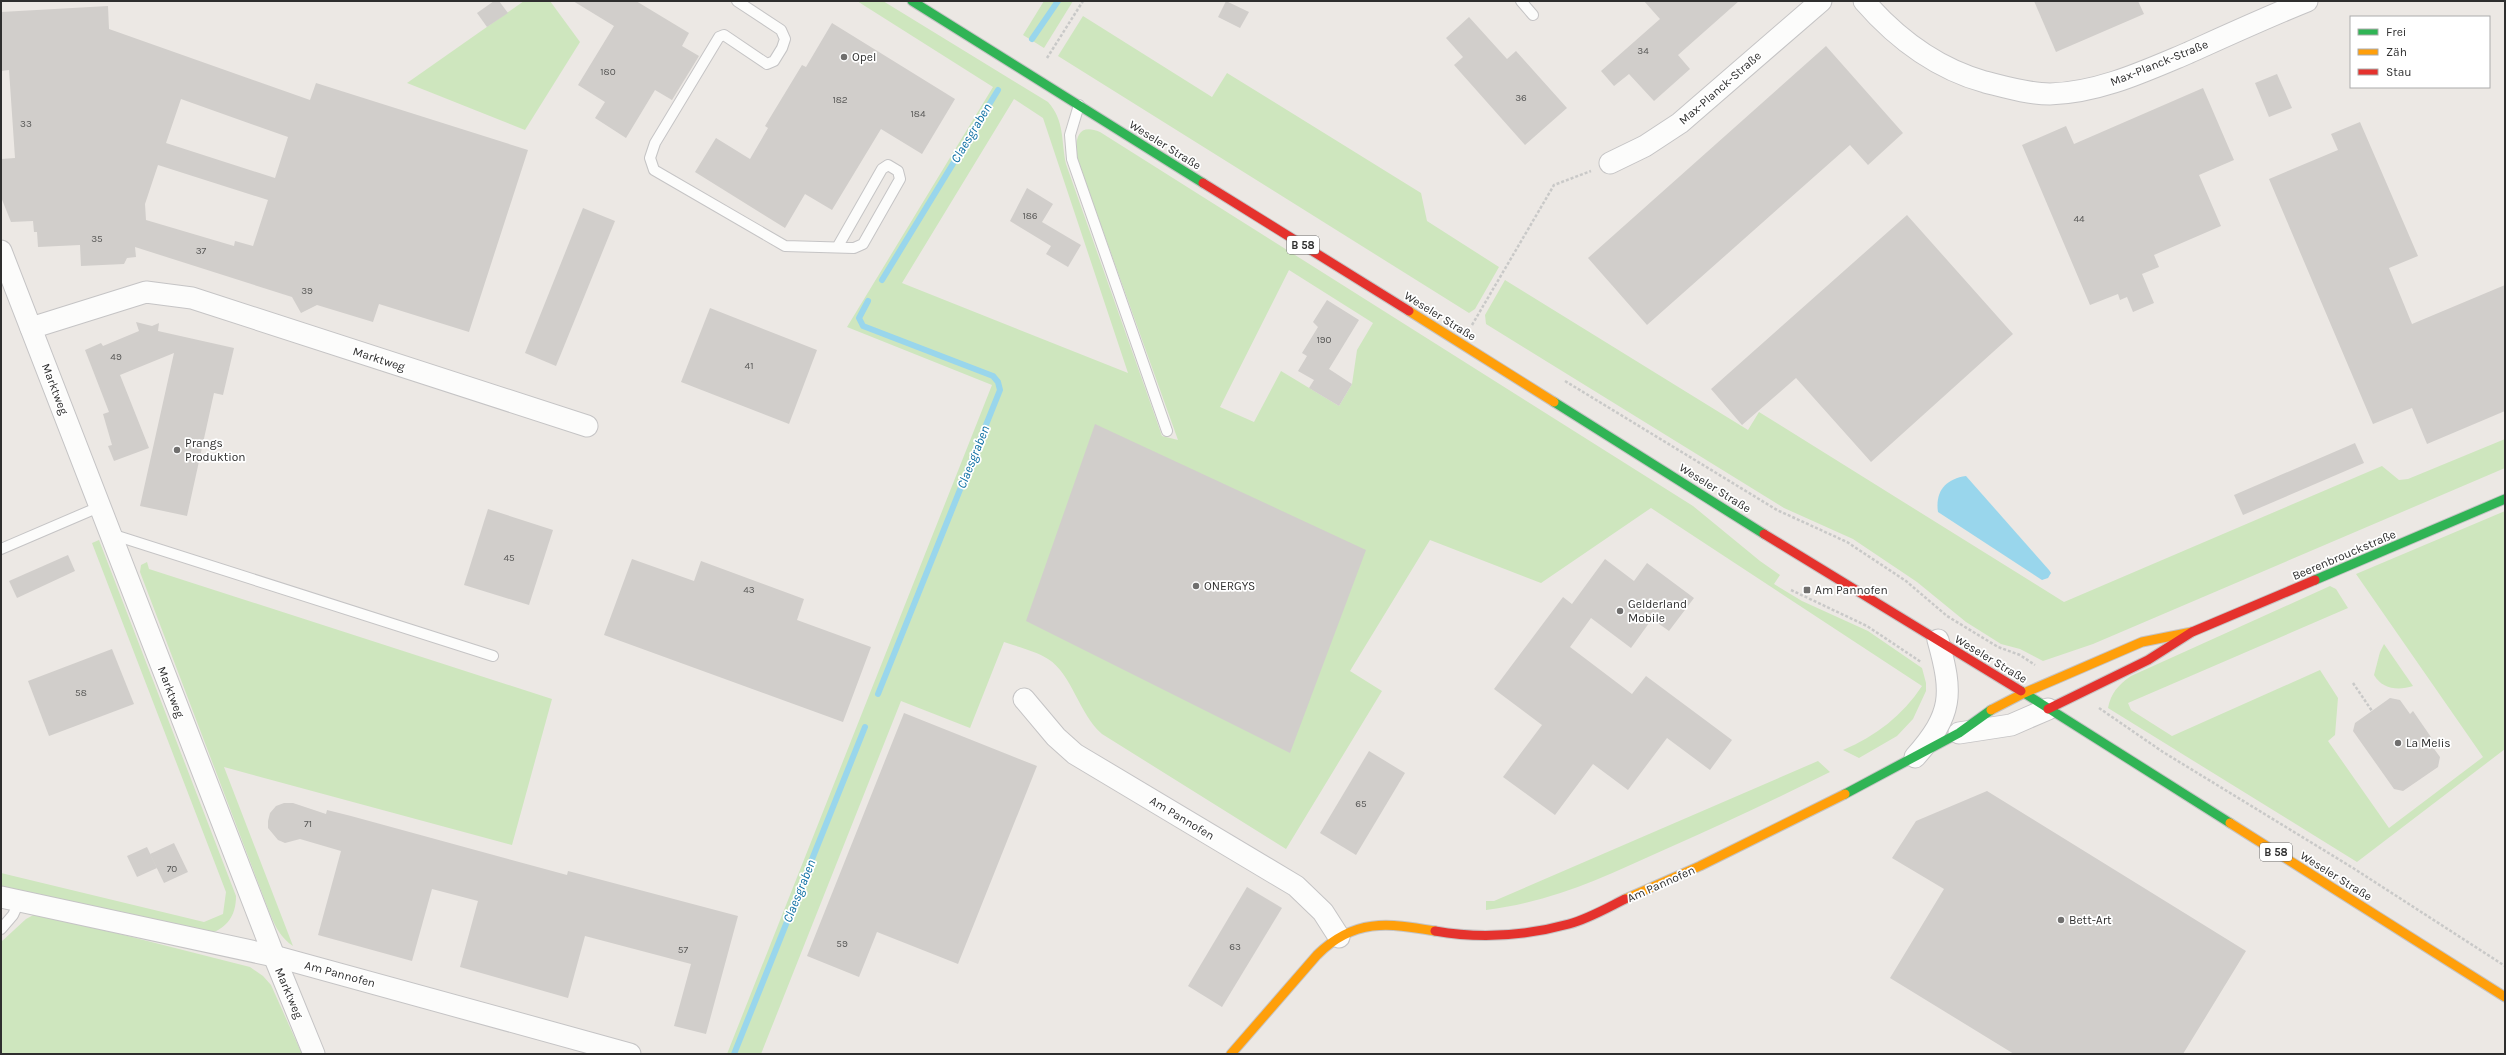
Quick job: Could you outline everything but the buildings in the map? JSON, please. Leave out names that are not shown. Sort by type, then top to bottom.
[{"type":"main road","name":"Weseler Straße","points":[[912,1],[2024,693],[2505,997]]},
{"type":"main road","name":"Beerenbrouckstraße","points":[[2048,709],[2080,695],[2148,660],[2192,632],[2505,499]]},
{"type":"main road","name":"Beerenbrouckstraße","points":[[1959,733],[1985,713],[2056,679],[2142,642],[2192,632]]},
{"type":"main road","name":"Am Pannofen","points":[[1230,1054],[1317,955],[1339,937],[1353,929],[1374,924],[1400,925],[1451,934],[1483,936],[1514,935],[1570,924],[1700,866],[1829,803],[1959,733]]},
{"type":"street","name":"Max-Planck-Straße","points":[[1610,163],[1645,146],[1680,123],[1821,1]]},
{"type":"street","name":"Max-Planck-Straße","points":[[1864,1],[1884,25],[1930,59],[1964,76],[2008,88],[2050,94],[2087,89],[2120,81],[2307,1]]},
{"type":"street","name":"Marktweg","points":[[1,251],[274,956],[314,1054]]},
{"type":"street","name":"Marktweg","points":[[31,328],[146,292],[192,298],[587,426]]},
{"type":"street","points":[[1915,757],[1929,740],[1946,706],[1948,682],[1938,640]]},
{"type":"street","name":"Am Pannofen","points":[[1024,699],[1052,732],[1075,754],[1296,886],[1323,912],[1339,937]]},
{"type":"street","points":[[1959,733],[2011,725],[2048,709]]},
{"type":"street","name":"Am Pannofen","points":[[10,899],[274,956],[630,1054]]},
{"type":"lane","points":[[736,1],[782,30],[785,39],[782,48],[774,61],[767,64],[724,35],[719,37],[655,143],[650,158],[654,170],[785,246],[838,246],[854,248],[863,244],[900,179],[898,171],[888,165],[882,169],[838,246]]},
{"type":"lane","points":[[1520,1],[1533,15]]},
{"type":"lane","points":[[1079,106],[1070,135],[1072,159],[1167,431]]},
{"type":"lane","points":[[1,549],[99,507]]},
{"type":"lane","points":[[110,533],[493,656]]},
{"type":"lane","points":[[1,929],[12,915],[10,899]]},
{"type":"path","points":[[1047,58],[1083,1]]},
{"type":"path","points":[[1040,54],[1054,62]]},
{"type":"path","points":[[1472,325],[1554,185],[1610,163]]},
{"type":"path","points":[[1466,321],[1479,329]]},
{"type":"path","points":[[1560,378],[1777,510],[1847,542],[1906,581],[1947,616],[1998,647],[2020,655],[2056,679]]},
{"type":"path","points":[[1791,590],[1867,626],[1910,654],[1924,666]]},
{"type":"path","points":[[1985,669],[1998,647]]},
{"type":"path","points":[[2353,683],[2372,711]]},
{"type":"path","points":[[2080,695],[2163,752],[2354,868],[2505,966]]},
{"type":"green space","points":[[524,1],[550,1],[580,42],[525,130],[407,83]]},
{"type":"green space","points":[[857,1],[883,1],[1048,102],[1053,109],[1062,132],[1066,164],[1162,436],[1178,440],[1078,161],[1076,147],[1078,136],[1081,132],[1086,130],[1100,132],[1693,506],[1760,561],[1780,575],[1774,584],[1802,601],[1868,631],[1922,668],[1926,683],[1926,691],[1913,719],[1897,736],[1859,758],[1843,750],[1867,738],[1888,724],[1915,697],[1922,686],[1651,508],[1541,583],[1430,540],[1350,671],[1382,691],[1286,849],[1102,734],[1087,716],[1070,684],[1056,666],[1048,659],[1038,654],[1004,642],[970,728],[901,701],[761,1054],[727,1054],[992,385],[847,327],[993,87]],"holes":[[[1014,99],[1043,118],[1128,373],[902,283]],[[1289,270],[1373,323],[1357,350],[1352,384],[1339,406],[1281,371],[1254,422],[1220,407]]]},
{"type":"green space","points":[[1044,1],[1073,1],[1044,48],[1023,35]]},
{"type":"green space","points":[[1083,16],[1212,97],[1227,73],[1421,193],[1427,221],[1499,267],[1475,309],[1469,313],[1058,56]]},
{"type":"green space","points":[[1505,280],[1748,430],[1759,412],[2064,602],[2382,466],[2399,480],[2408,479],[2505,439],[2505,468],[2093,644],[2043,661],[2020,649],[2001,644],[1966,622],[1917,582],[1853,539],[1784,508],[1486,324],[1485,315]]},
{"type":"green space","points":[[2505,511],[2505,749],[2357,862],[2108,708],[2111,698],[2116,690],[2131,676],[2330,586],[2336,589],[2348,608],[2128,703],[2131,710],[2172,736],[2320,670],[2338,698],[2335,735],[2328,741],[2389,828],[2483,757],[2356,574]]},
{"type":"green space","points":[[99,540],[236,896],[234,910],[229,920],[221,928],[209,934],[1,887],[1,873],[204,922],[223,914],[226,892],[92,543]]},
{"type":"green space","points":[[147,562],[149,569],[552,699],[512,845],[224,767],[293,946],[285,940],[274,924],[270,914],[140,572],[141,565]]},
{"type":"green space","points":[[2384,644],[2413,686],[2407,688],[2391,688],[2377,680],[2374,675],[2380,652]]},
{"type":"green space","points":[[1818,761],[1830,772],[1687,840],[1579,887],[1535,901],[1486,910],[1486,901],[1494,901]]},
{"type":"green space","points":[[37,913],[250,967],[263,976],[271,985],[302,1054],[1,1054],[1,942],[26,919]]},
{"type":"water","points":[[1966,476],[2049,570],[2051,573],[2048,578],[2042,580],[1938,512],[1938,498],[1943,488],[1952,480]]},
{"type":"waterway","name":"Claesgraben","points":[[1032,39],[1058,1]]},
{"type":"waterway","name":"Claesgraben","points":[[882,280],[998,90]]},
{"type":"waterway","name":"Claesgraben","points":[[868,301],[859,318],[863,326],[993,376],[998,382],[1000,390],[878,694]]},
{"type":"waterway","name":"Claesgraben","points":[[734,1054],[865,727]]},
{"type":"traffic: fast","points":[[912,1],[1203,183]]},
{"type":"traffic: fast","points":[[1554,402],[1764,534]]},
{"type":"traffic: fast","points":[[2315,580],[2505,499]]},
{"type":"traffic: fast","points":[[2021,691],[2230,823]]},
{"type":"traffic: fast","points":[[1845,794],[1959,733],[1991,710]]},
{"type":"traffic: slow","points":[[1409,311],[1554,402]]},
{"type":"traffic: slow","points":[[1991,710],[2024,693],[2142,642],[2192,632]]},
{"type":"traffic: slow","points":[[1625,899],[1700,866],[1845,794]]},
{"type":"traffic: slow","points":[[2230,823],[2505,997]]},
{"type":"traffic: slow","points":[[1231,1054],[1317,955],[1331,943],[1344,935],[1358,929],[1387,925],[1435,931]]},
{"type":"traffic: jam","points":[[1203,183],[1409,311]]},
{"type":"traffic: jam","points":[[1764,534],[2021,691]]},
{"type":"traffic: jam","points":[[2048,709],[2148,660],[2192,632],[2315,580]]},
{"type":"traffic: jam","points":[[1435,931],[1469,935],[1519,934],[1576,922],[1625,899]]},
{"type":"place","name":"Opel","points":[[844,57]]},
{"type":"place","name":"Prangs Produktion","points":[[177,450]]},
{"type":"place","name":"ONERGYS","points":[[1196,586]]},
{"type":"place","name":"Am Pannofen","points":[[1807,590]]},
{"type":"place","name":"Gelderland Mobile","points":[[1620,611]]},
{"type":"place","name":"La Melis","points":[[2398,743]]},
{"type":"place","name":"Bett-Art","points":[[2061,920]]}]
